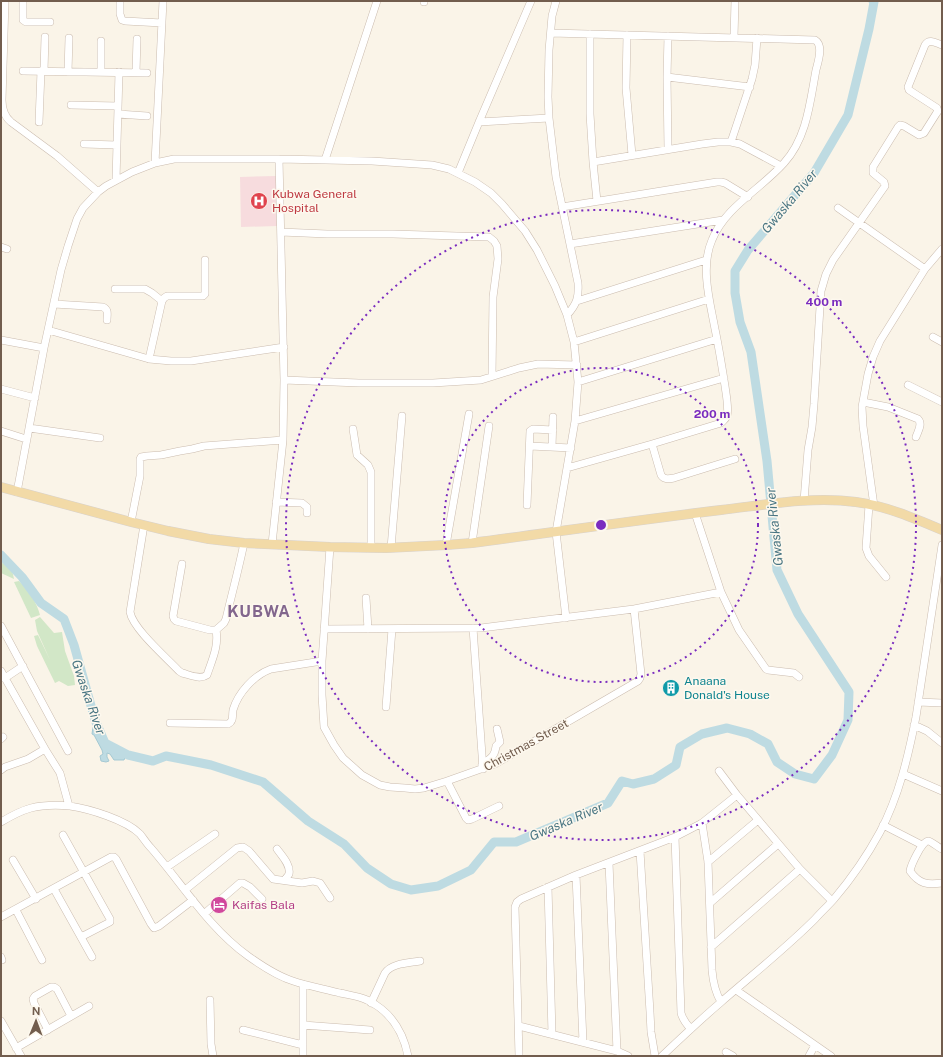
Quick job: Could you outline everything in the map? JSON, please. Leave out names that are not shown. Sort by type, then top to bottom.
[{"type":"main road","points":[[1,487],[166,531],[209,539],[244,543],[330,547],[391,548],[472,543],[804,500],[840,500],[871,505],[893,511],[942,530]]},
{"type":"street","points":[[4,1],[3,110],[11,122],[57,156],[98,192]]},
{"type":"street","points":[[22,1],[23,18],[26,22],[50,22]]},
{"type":"street","points":[[120,1],[120,14],[122,20],[162,23]]},
{"type":"street","points":[[155,163],[163,1]]},
{"type":"street","points":[[325,160],[377,1]]},
{"type":"street","points":[[458,173],[532,1]]},
{"type":"street","points":[[556,1],[552,16],[548,97],[549,118],[555,171],[579,293],[577,301],[567,315]]},
{"type":"street","points":[[734,37],[735,1]]},
{"type":"street","points":[[551,33],[815,40],[820,46],[808,116],[793,150],[784,163],[723,220],[712,240],[706,260],[709,299],[724,378],[727,411],[726,418],[721,423],[567,468]]},
{"type":"street","points":[[590,34],[590,114],[597,201]]},
{"type":"street","points":[[627,35],[626,88],[632,155]]},
{"type":"street","points":[[668,36],[668,149]]},
{"type":"street","points":[[39,122],[45,37]]},
{"type":"street","points":[[68,72],[69,38]]},
{"type":"street","points":[[731,142],[750,87],[755,65],[757,38]]},
{"type":"street","points":[[136,39],[136,72]]},
{"type":"street","points":[[101,41],[101,72]]},
{"type":"street","points":[[804,500],[808,450],[814,404],[821,291],[826,274],[885,186],[884,182],[873,173],[873,167],[898,127],[900,125],[904,126],[919,135],[922,135],[938,111],[937,108],[909,90],[908,87],[927,42],[930,41],[942,45]]},
{"type":"street","points":[[23,71],[147,72]]},
{"type":"street","points":[[116,180],[119,72]]},
{"type":"street","points":[[667,77],[750,87]]},
{"type":"street","points":[[71,105],[118,106]]},
{"type":"street","points":[[118,114],[147,116]]},
{"type":"street","points":[[479,122],[549,118]]},
{"type":"street","points":[[593,162],[668,149],[718,142],[731,142],[740,144],[781,166]]},
{"type":"street","points":[[84,144],[117,145]]},
{"type":"street","points":[[17,492],[44,348],[64,258],[77,219],[86,204],[98,192],[116,180],[132,172],[155,163],[182,158],[325,160],[432,165],[448,169],[475,182],[502,204],[525,231],[537,250],[549,273],[567,315],[574,342],[578,382],[576,421],[556,532],[566,618]]},
{"type":"street","points":[[272,544],[282,440],[284,380],[279,159]]},
{"type":"street","points":[[562,207],[717,182],[725,183],[748,197]]},
{"type":"street","points":[[838,208],[925,269]]},
{"type":"street","points":[[570,244],[723,220]]},
{"type":"street","points":[[281,232],[488,237],[494,241],[497,246],[498,259],[494,297],[492,376]]},
{"type":"street","points":[[886,577],[869,556],[866,548],[871,505],[863,434],[863,402],[868,374],[880,341],[925,269],[942,249]]},
{"type":"street","points":[[149,359],[162,301],[168,296],[204,296],[205,260]]},
{"type":"street","points":[[577,301],[706,260]]},
{"type":"street","points":[[115,289],[145,289],[162,301]]},
{"type":"street","points":[[574,342],[709,299]]},
{"type":"street","points":[[54,304],[103,307],[107,311],[107,320]]},
{"type":"street","points":[[48,330],[149,359],[171,361],[191,361],[284,347]]},
{"type":"street","points":[[933,337],[942,342]]},
{"type":"street","points":[[578,382],[717,339]]},
{"type":"street","points":[[1,340],[44,348]]},
{"type":"street","points":[[284,380],[359,383],[433,383],[481,380],[538,364],[577,365]]},
{"type":"street","points":[[576,421],[724,378]]},
{"type":"street","points":[[908,385],[942,402]]},
{"type":"street","points":[[1,389],[35,398]]},
{"type":"street","points":[[863,402],[888,407],[918,419],[920,424],[916,437]]},
{"type":"street","points":[[446,545],[469,414]]},
{"type":"street","points":[[391,548],[402,416]]},
{"type":"street","points":[[552,447],[553,417]]},
{"type":"street","points":[[472,543],[489,426]]},
{"type":"street","points":[[29,428],[100,438]]},
{"type":"street","points":[[353,429],[357,455],[368,465],[371,472],[371,548]]},
{"type":"street","points":[[527,505],[530,431],[533,429],[552,430]]},
{"type":"street","points":[[1,431],[26,439]]},
{"type":"street","points":[[131,522],[140,476],[140,459],[143,456],[161,455],[204,446],[282,440]]},
{"type":"street","points":[[652,444],[661,475],[666,479],[674,478],[734,459]]},
{"type":"street","points":[[530,446],[571,448]]},
{"type":"street","points":[[276,502],[302,503],[307,507],[307,513]]},
{"type":"street","points":[[695,513],[721,592],[739,630],[766,669],[794,673],[799,677]]},
{"type":"street","points":[[144,525],[130,612],[131,617],[140,632],[179,671],[201,678],[207,675],[216,647],[216,630]]},
{"type":"street","points":[[182,564],[173,616],[174,619],[176,621],[210,630],[216,630],[224,623],[226,619],[244,543]]},
{"type":"street","points":[[662,1056],[690,1029],[801,933],[832,901],[856,871],[870,849],[895,798],[903,774],[918,702],[940,571],[942,545]]},
{"type":"street","name":"Christmas Street","points":[[330,547],[322,661],[322,702],[324,727],[338,752],[354,769],[380,785],[415,789],[432,786],[482,767],[495,764],[508,758],[638,681],[641,674],[634,609]]},
{"type":"street","points":[[324,629],[481,628],[634,609],[721,592]]},
{"type":"street","points":[[366,598],[368,629]]},
{"type":"street","points":[[1,626],[68,751]]},
{"type":"street","points":[[473,628],[482,767]]},
{"type":"street","points":[[386,707],[392,629]]},
{"type":"street","points":[[170,723],[231,723],[233,711],[242,693],[250,682],[271,669],[322,661]]},
{"type":"street","points":[[3,678],[23,666]]},
{"type":"street","points":[[1,671],[3,678],[62,777],[69,806]]},
{"type":"street","points":[[918,702],[942,703]]},
{"type":"street","points":[[914,725],[927,731],[942,743]]},
{"type":"street","points":[[482,767],[493,756],[496,746],[500,742],[497,729]]},
{"type":"street","points":[[1,770],[4,767],[28,759],[45,749]]},
{"type":"street","points":[[719,771],[737,795],[800,870],[832,901]]},
{"type":"street","points":[[903,774],[942,790]]},
{"type":"street","points":[[447,781],[468,820],[499,806]]},
{"type":"street","points":[[519,1056],[516,904],[521,899],[576,875],[675,837],[702,823],[737,795]]},
{"type":"street","points":[[1,822],[18,812],[31,808],[45,806],[69,806],[95,812],[125,824],[139,833],[204,914],[221,932],[248,956],[282,976],[303,984],[358,997],[371,1003],[383,1011],[396,1024],[403,1038],[408,1056]]},
{"type":"street","points":[[708,862],[758,820]]},
{"type":"street","points":[[702,823],[708,862],[713,982],[721,1002]]},
{"type":"street","points":[[883,824],[922,845]]},
{"type":"street","points":[[167,867],[215,834]]},
{"type":"street","points":[[63,835],[110,920],[110,922],[81,937]]},
{"type":"street","points":[[675,837],[681,1013],[682,1019],[690,1029]]},
{"type":"street","points":[[942,849],[928,841],[922,845],[910,871],[922,883],[942,883]]},
{"type":"street","points":[[710,903],[778,844]]},
{"type":"street","points":[[185,890],[237,848],[243,847],[249,851],[273,879],[302,883],[313,881],[320,883],[330,898]]},
{"type":"street","points":[[277,849],[286,861],[288,868],[289,874],[285,880]]},
{"type":"street","points":[[640,850],[651,1032],[656,1056]]},
{"type":"street","points":[[1,917],[111,857],[116,859],[154,928],[159,926],[193,900]]},
{"type":"street","points":[[13,860],[36,899]]},
{"type":"street","points":[[609,863],[617,1051]]},
{"type":"street","points":[[711,947],[800,870]]},
{"type":"street","points":[[576,875],[583,1042]]},
{"type":"street","points":[[204,914],[240,883],[250,887],[262,899]]},
{"type":"street","points":[[548,887],[552,1034]]},
{"type":"street","points":[[54,889],[92,957]]},
{"type":"street","points":[[16,910],[42,960]]},
{"type":"street","points":[[371,1003],[385,972],[388,969],[393,966],[420,961]]},
{"type":"street","points":[[303,984],[303,1056]]},
{"type":"street","points":[[48,1030],[34,1003],[33,999],[35,996],[51,987],[54,987],[57,989],[72,1016]]},
{"type":"street","points":[[736,990],[831,1056]]},
{"type":"street","points":[[210,1000],[213,1056]]},
{"type":"street","points":[[16,1048],[89,1006]]},
{"type":"street","points":[[1,1021],[21,1056]]},
{"type":"street","points":[[303,1024],[370,1030]]},
{"type":"street","points":[[519,1026],[617,1051],[628,1056]]},
{"type":"street","points":[[243,1030],[303,1046]]},
{"type":"street","points":[[809,1056],[816,1045]]},
{"type":"street","points":[[726,1052],[733,1056]]},
{"type":"shaded area","name":"Kubwa General Hospital","points":[[276,176],[277,226],[241,227],[240,177]]},
{"type":"green space","points":[[1,562],[12,570],[14,579],[1,573]]},
{"type":"green space","points":[[19,581],[32,597],[40,615],[31,618],[14,582]]},
{"type":"green space","points":[[40,617],[54,633],[62,632],[65,651],[74,676],[75,685],[68,686],[59,681],[55,683],[37,646],[34,636],[38,635],[50,660],[37,631],[35,620]]},
{"type":"water","points":[[96,725],[105,745],[126,755],[124,760],[114,760],[110,754],[107,753],[109,761],[101,761],[100,756],[103,754],[102,750],[92,734],[93,727]]},
{"type":"waterway","name":"Gwaska River","points":[[1,555],[22,577],[41,603],[64,619],[74,645],[95,720],[105,743],[128,755],[153,761],[166,756],[211,765],[263,782],[308,821],[344,844],[367,868],[391,884],[411,890],[438,886],[471,870],[494,842],[516,842],[608,803],[622,781],[633,784],[654,779],[676,765],[680,747],[702,734],[727,728],[750,734],[768,744],[777,762],[795,774],[814,779],[832,755],[848,720],[849,692],[798,614],[777,570],[767,461],[751,352],[740,322],[735,293],[735,271],[748,250],[814,173],[848,115],[869,29],[873,1]]},
{"type":"place","name":"Kubwa General Hospital","points":[[259,201]]},
{"type":"place","name":"Anaana Donald's House","points":[[671,688]]},
{"type":"place","name":"Kaifas Bala","points":[[219,905]]},
{"type":"district","name":"KUBWA","points":[[259,611]]}]
